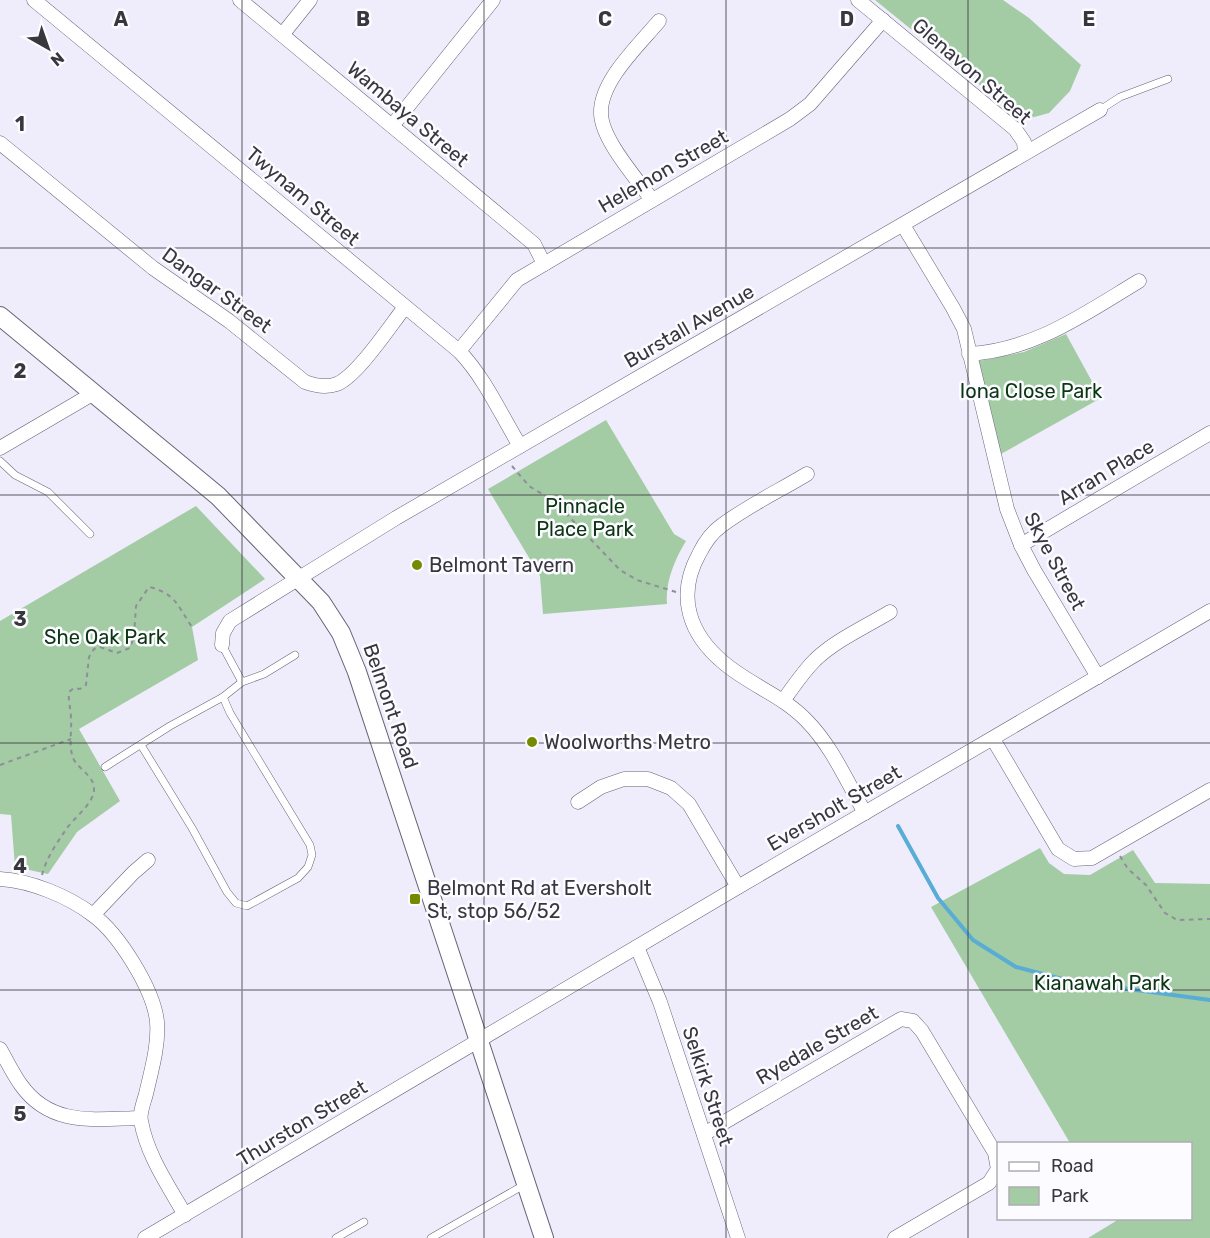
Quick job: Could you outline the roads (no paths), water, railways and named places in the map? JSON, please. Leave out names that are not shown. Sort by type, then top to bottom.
[{"type":"main road","name":"Belmont Road","points":[[0,316],[218,496],[321,602],[341,633],[357,672],[544,1238]]},
{"type":"street","name":"Twynam Street","points":[[34,0],[459,351],[468,360],[485,386],[520,446]]},
{"type":"street","name":"Wambaya Street","points":[[240,0],[534,244],[544,264]]},
{"type":"street","points":[[282,35],[310,0]]},
{"type":"street","points":[[392,126],[493,0]]},
{"type":"street","name":"Glenavon Street","points":[[858,0],[1015,129],[1024,142],[1024,153]]},
{"type":"street","name":"Helemon Street","points":[[459,351],[517,280],[790,120],[810,104],[883,20]]},
{"type":"street","points":[[652,200],[614,148],[604,127],[601,113],[605,91],[616,73],[659,21]]},
{"type":"street","name":"Burstall Avenue","points":[[222,645],[222,633],[230,621],[396,518],[1100,110]]},
{"type":"street","name":"Dangar Street","points":[[0,143],[153,268],[229,321],[305,382],[320,387],[337,384],[352,374],[405,307]]},
{"type":"street","name":"Skye Street","points":[[903,225],[964,329],[1007,509],[1021,545],[1098,677]]},
{"type":"street","points":[[969,354],[994,352],[1022,345],[1051,333],[1139,281]]},
{"type":"street","points":[[0,448],[94,393]]},
{"type":"street","name":"Arran Place","points":[[1021,545],[1210,433]]},
{"type":"street","points":[[807,474],[719,526],[706,542],[696,560],[688,580],[687,603],[691,620],[702,640],[723,663],[746,680],[783,701],[806,719],[822,737],[865,813]]},
{"type":"street","name":"Eversholt Street","points":[[478,1040],[1210,611]]},
{"type":"street","points":[[783,701],[802,674],[834,645],[890,612]]},
{"type":"street","points":[[993,738],[1058,849],[1074,859],[1092,858],[1210,790]]},
{"type":"street","points":[[578,802],[601,787],[624,779],[648,779],[671,788],[689,804],[738,887]]},
{"type":"street","points":[[93,915],[148,860]]},
{"type":"street","points":[[0,879],[38,887],[93,915],[120,945],[140,975],[152,1001],[157,1023],[154,1055],[140,1118],[151,1153],[185,1215]]},
{"type":"street","name":"Selkirk Street","points":[[637,947],[660,1002],[738,1238]]},
{"type":"street","name":"Ryedale Street","points":[[704,1134],[901,1019],[913,1021],[922,1031],[995,1153],[997,1164]]},
{"type":"street","name":"Thurston Street","points":[[145,1238],[478,1040]]},
{"type":"street","points":[[0,1049],[21,1086],[38,1104],[60,1116],[86,1119],[140,1118]]},
{"type":"street","name":"Ryedale Street","points":[[895,1238],[989,1183],[997,1171]]},
{"type":"lane","points":[[1100,110],[1120,97],[1168,80]]},
{"type":"lane","points":[[0,461],[15,475],[48,492],[90,534]]},
{"type":"lane","points":[[222,645],[242,682]]},
{"type":"lane","points":[[105,767],[223,697],[242,682],[264,674],[295,655]]},
{"type":"lane","points":[[141,745],[192,828],[227,892],[236,903],[247,906],[273,893],[298,878],[308,867],[312,855],[310,845],[247,742],[223,697]]},
{"type":"lane","points":[[431,1238],[526,1184]]},
{"type":"lane","points":[[336,1238],[364,1222]]},
{"type":"waterway","points":[[898,826],[938,898],[973,940],[1016,967],[1070,981],[1210,1000]]},
{"type":"place","name":"Belmont Tavern","points":[[417,565]]},
{"type":"place","name":"Woolworths Metro","points":[[532,742]]},
{"type":"place","name":"Belmont Rd at Eversholt St, stop 56/52","points":[[415,899]]},
{"type":"park label","name":"Iona Close Park","points":[[1031,391]]},
{"type":"park label","name":"Pinnacle Place Park","points":[[585,518]]},
{"type":"park label","name":"She Oak Park","points":[[105,637]]},
{"type":"park label","name":"Kianawah Park","points":[[1102,983]]}]
